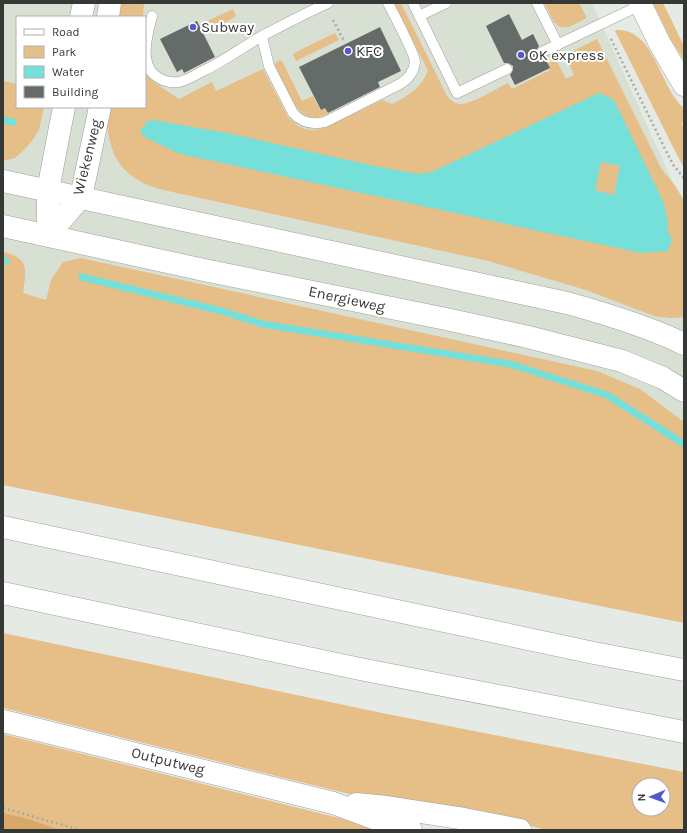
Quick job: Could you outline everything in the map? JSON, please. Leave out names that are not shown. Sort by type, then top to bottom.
[{"type":"main road","points":[[81,16],[84,3]]},
{"type":"main road","points":[[108,16],[110,3]]},
{"type":"main road","points":[[640,4],[660,44],[684,85]]},
{"type":"main road","name":"Wiekenweg","points":[[48,235],[48,190],[64,108]]},
{"type":"main road","name":"Wiekenweg","points":[[48,235],[80,197],[100,108]]},
{"type":"main road","points":[[3,180],[567,303],[616,317],[666,335],[684,344]]},
{"type":"main road","name":"Energieweg","points":[[3,226],[204,270],[528,337],[622,361],[663,378],[684,391]]},
{"type":"main road","points":[[3,527],[586,651],[684,670]]},
{"type":"main road","points":[[3,594],[360,669],[684,732]]},
{"type":"main road","name":"Outputweg","points":[[3,721],[333,803],[384,822],[411,830]]},
{"type":"main road","name":"Outputweg","points":[[333,803],[387,806],[520,830]]},
{"type":"lane","points":[[262,37],[269,66],[293,113],[296,117],[305,122],[325,122],[407,80],[414,68],[414,58],[388,3]]},
{"type":"lane","points":[[413,3],[457,93],[507,69]]},
{"type":"lane","points":[[419,16],[446,3]]},
{"type":"lane","points":[[537,3],[558,45]]},
{"type":"lane","points":[[146,57],[150,69],[158,78],[164,81],[179,82],[186,80],[220,63],[262,37],[327,4]]},
{"type":"lane","points":[[542,52],[640,4]]},
{"type":"lane","points":[[146,45],[152,16]]},
{"type":"path","points":[[327,4],[344,40]]},
{"type":"path","points":[[603,23],[668,155],[674,166],[684,178]]},
{"type":"path","points":[[3,808],[80,830]]},
{"type":"shaded area","points":[[3,3],[592,3],[684,207],[684,473],[3,421]]},
{"type":"shaded area","points":[[3,813],[25,818],[60,830],[3,830]]},
{"type":"green space","points":[[117,3],[144,3],[143,16],[115,16]]},
{"type":"green space","points":[[394,3],[401,3],[447,96],[453,102],[458,104],[470,102],[508,83],[512,89],[550,70],[547,64],[556,60],[566,79],[574,75],[565,55],[597,39],[661,168],[676,187],[683,199],[684,198],[684,317],[671,318],[654,316],[586,290],[488,261],[159,189],[144,183],[123,168],[116,158],[109,135],[107,108],[146,108],[146,74],[155,83],[179,99],[212,82],[216,91],[263,69],[288,117],[298,126],[313,130],[325,128],[382,100],[392,104],[398,101],[409,95],[418,87],[428,71]]},
{"type":"green space","points":[[544,3],[579,3],[587,18],[569,27],[560,27],[554,22]]},
{"type":"green space","points":[[653,3],[663,3],[684,46],[684,60],[671,40]]},
{"type":"green space","points":[[233,9],[236,16],[235,17],[205,33],[201,24]]},
{"type":"green space","points":[[615,31],[629,32],[640,38],[655,60],[668,87],[684,108],[682,125],[684,129],[683,166]]},
{"type":"green space","points":[[335,33],[339,40],[296,61],[293,55],[294,53]]},
{"type":"green space","points":[[280,60],[282,61],[302,101],[313,96],[320,110],[325,108],[328,114],[317,117],[307,116],[300,111],[288,94],[274,64]]},
{"type":"green space","points":[[3,81],[16,84],[16,108],[44,108],[39,130],[32,141],[15,158],[3,161]]},
{"type":"green space","points":[[3,252],[18,258],[24,266],[25,278],[23,293],[46,300],[51,280],[63,262],[81,258],[597,371],[640,389],[684,422],[684,623],[3,485]]},
{"type":"green space","points":[[3,633],[387,714],[684,772],[684,830],[546,830],[527,825],[349,794],[3,708]]},
{"type":"green space","points":[[3,734],[387,830],[3,830]]},
{"type":"water","points":[[599,93],[614,100],[663,201],[667,216],[668,231],[672,240],[668,251],[641,253],[180,154],[146,138],[144,135],[141,135],[141,128],[144,128],[146,122],[152,120],[227,133],[374,166],[419,174],[432,172]],"holes":[[[601,162],[620,166],[614,195],[595,190]]]},
{"type":"building","points":[[509,14],[522,40],[533,34],[539,46],[536,51],[536,55],[541,58],[545,58],[550,68],[515,85],[510,75],[513,70],[513,66],[508,63],[504,63],[486,26]]},
{"type":"building","points":[[197,21],[215,57],[184,73],[182,69],[177,72],[160,39]]},
{"type":"building","points":[[380,27],[401,71],[378,82],[380,87],[328,113],[325,108],[321,110],[299,67]]},
{"type":"waterway","points":[[3,120],[13,122]]},
{"type":"waterway","points":[[82,277],[225,312],[262,324],[510,364],[607,395],[684,444]]},
{"type":"place","name":"Subway","points":[[193,27]]},
{"type":"place","name":"KFC","points":[[348,51]]},
{"type":"place","name":"OK express","points":[[521,55]]}]
